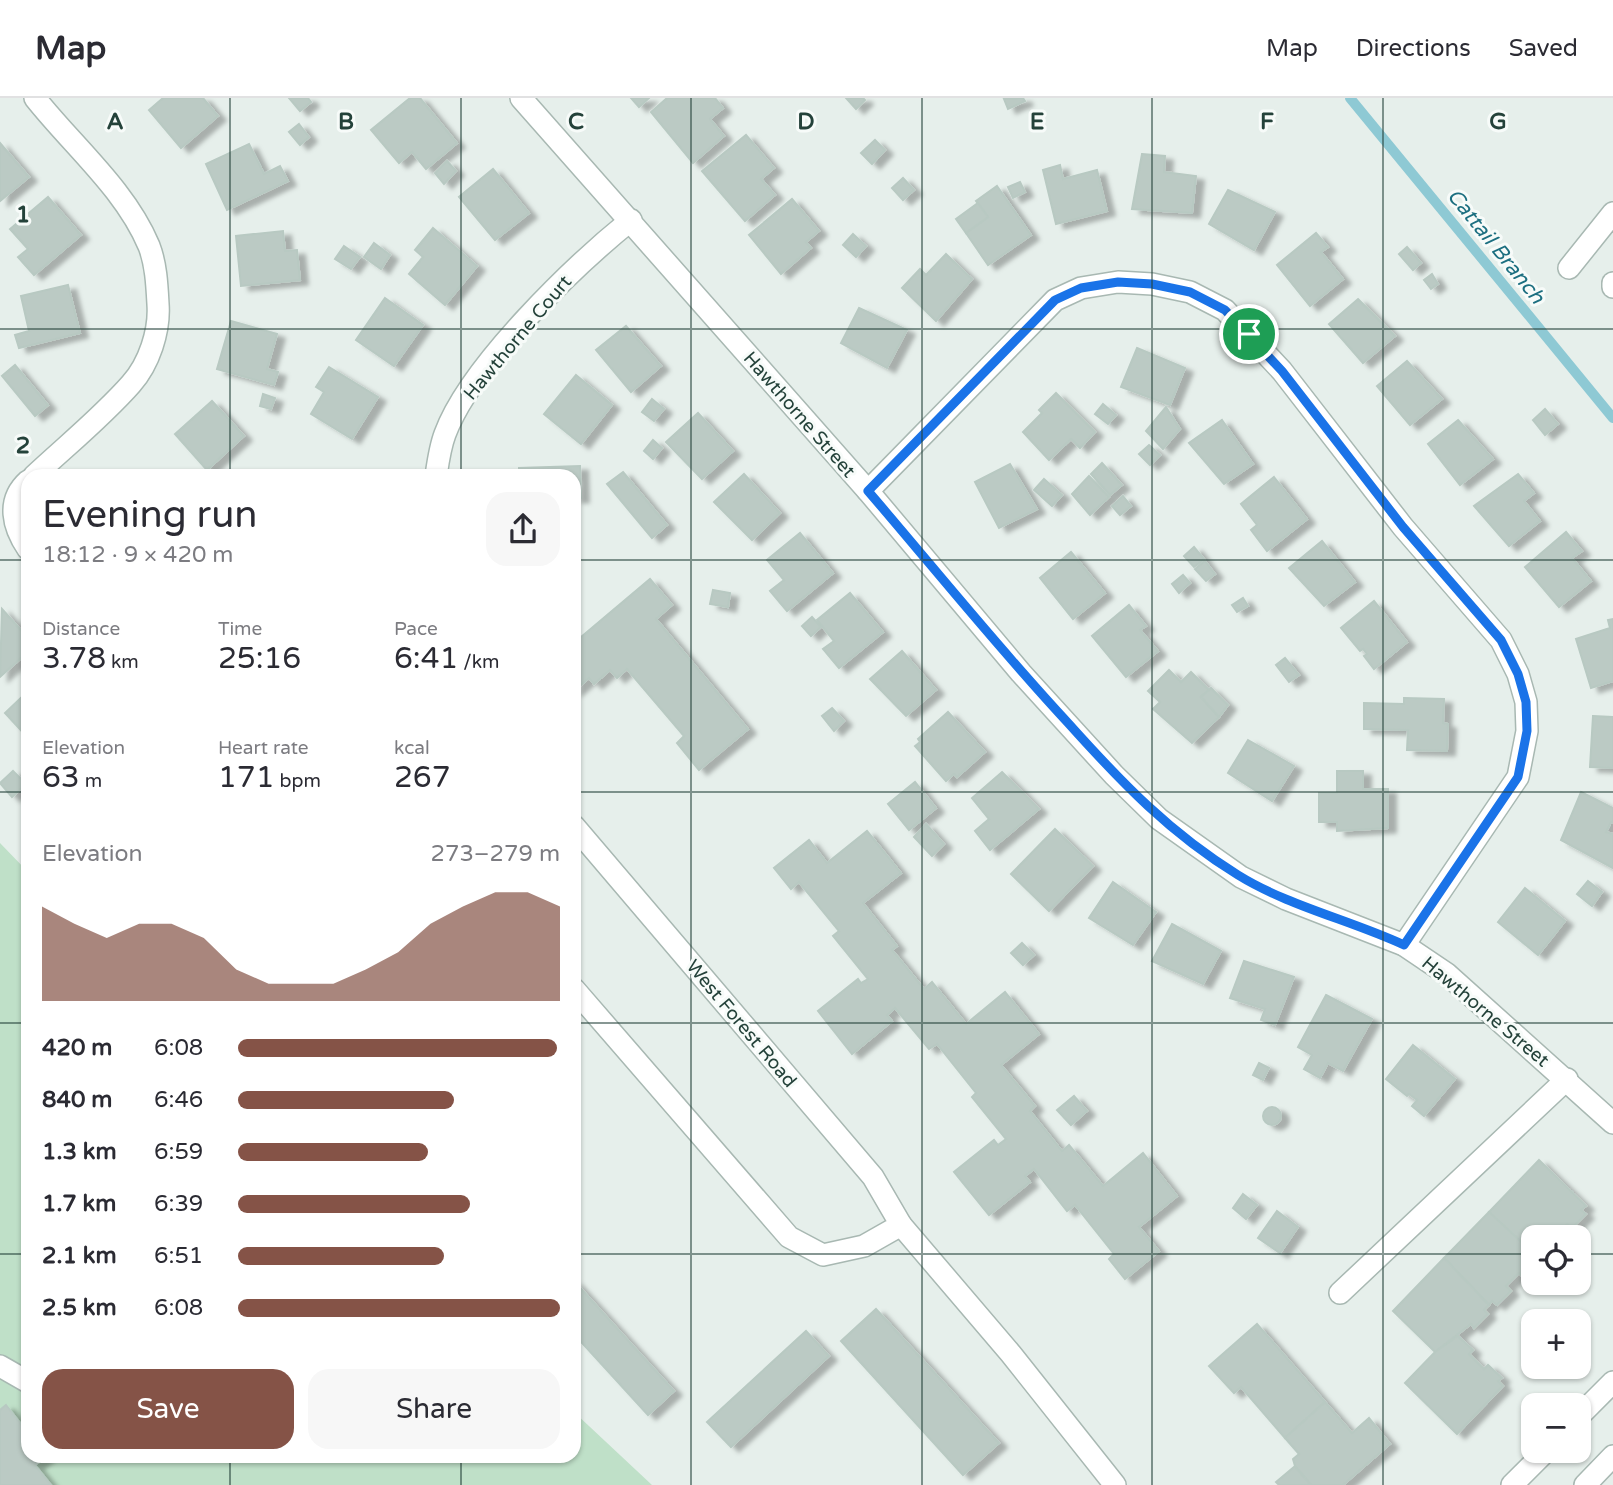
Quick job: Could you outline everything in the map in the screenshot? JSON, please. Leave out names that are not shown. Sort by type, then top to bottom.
[{"type":"street","points":[[35,98],[106,179],[133,216],[150,248],[157,280],[159,316],[154,341],[133,382],[41,469]]},
{"type":"street","name":"Hawthorne Street","points":[[521,98],[868,491],[1021,673],[1114,775],[1159,819],[1241,877],[1286,899],[1404,945],[1447,974],[1613,1123]]},
{"type":"street","points":[[1569,268],[1613,213]]},
{"type":"street","name":"Hawthorne Court","points":[[437,469],[445,433],[466,394],[511,338],[572,271],[631,220]]},
{"type":"street","points":[[868,491],[1055,300],[1081,288],[1118,282],[1152,284],[1190,292],[1225,310],[1282,371],[1403,527],[1501,640],[1518,674],[1526,702],[1527,731],[1518,777],[1404,945]]},
{"type":"street","points":[[21,492],[15,501],[14,512],[21,539]]},
{"type":"street","name":"West Forest Road","points":[[581,834],[873,1177],[901,1225],[1011,1354],[1114,1485]]},
{"type":"street","points":[[581,997],[789,1237],[823,1255],[864,1246],[901,1225]]},
{"type":"street","points":[[1340,1293],[1567,1079]]},
{"type":"street","points":[[0,1366],[21,1378]]},
{"type":"street","points":[[1591,1404],[1613,1382]]},
{"type":"street","points":[[1585,1485],[1613,1456]]},
{"type":"street","points":[[1512,1485],[1534,1463]]},
{"type":"green space","points":[[0,843],[21,865],[21,1463],[581,1463],[581,1419],[652,1485],[0,1485]]},
{"type":"building","points":[[163,98],[203,98],[218,116],[181,148],[149,110]]},
{"type":"building","points":[[289,98],[308,98],[311,102],[300,111]]},
{"type":"building","points":[[410,98],[420,98],[457,143],[426,169],[412,152],[399,163],[371,130]]},
{"type":"building","points":[[631,98],[649,98],[639,107]]},
{"type":"building","points":[[667,98],[715,98],[723,108],[710,119],[724,136],[693,163],[651,112]]},
{"type":"building","points":[[846,98],[863,98],[865,100],[856,109]]},
{"type":"building","points":[[1023,98],[1025,101],[1008,109],[1004,99]]},
{"type":"building","points":[[299,124],[309,137],[300,145],[289,132]]},
{"type":"building","points":[[746,135],[774,168],[761,179],[775,195],[745,221],[702,171]]},
{"type":"building","points":[[875,140],[885,150],[872,164],[861,153]]},
{"type":"building","points":[[0,143],[29,177],[0,201]]},
{"type":"building","points":[[249,144],[264,174],[280,166],[288,181],[227,210],[206,164]]},
{"type":"building","points":[[1142,154],[1165,156],[1164,172],[1196,176],[1192,213],[1132,209]]},
{"type":"building","points":[[447,161],[456,171],[444,184],[435,173]]},
{"type":"building","points":[[1060,165],[1063,179],[1097,170],[1107,211],[1056,224],[1043,170]]},
{"type":"building","points":[[493,169],[529,213],[495,240],[459,197]]},
{"type":"building","points":[[903,178],[914,190],[903,200],[892,188]]},
{"type":"building","points":[[1020,182],[1025,192],[1013,198],[1008,187]]},
{"type":"building","points":[[997,186],[1031,235],[988,265],[966,233],[988,217],[976,201]]},
{"type":"building","points":[[1228,190],[1275,212],[1254,250],[1209,224]]},
{"type":"building","points":[[48,197],[81,235],[34,275],[18,257],[28,249],[10,229]]},
{"type":"building","points":[[792,199],[819,231],[806,242],[811,248],[781,274],[749,235]]},
{"type":"building","points":[[978,203],[988,217],[966,233],[956,219]]},
{"type":"building","points":[[433,228],[477,266],[445,305],[409,274],[423,257],[415,250]]},
{"type":"building","points":[[283,231],[285,251],[297,250],[300,280],[241,286],[236,236]]},
{"type":"building","points":[[1316,233],[1328,247],[1321,252],[1343,279],[1310,306],[1277,265]]},
{"type":"building","points":[[853,234],[866,246],[856,257],[843,245]]},
{"type":"building","points":[[374,243],[390,255],[381,269],[364,257]]},
{"type":"building","points":[[344,246],[360,257],[351,269],[335,259]]},
{"type":"building","points":[[1407,247],[1421,263],[1413,270],[1399,254]]},
{"type":"building","points":[[946,254],[972,279],[936,321],[902,288],[920,269],[926,275]]},
{"type":"building","points":[[1432,274],[1438,284],[1431,289],[1424,280]]},
{"type":"building","points":[[68,285],[80,333],[19,348],[15,335],[29,331],[21,296]]},
{"type":"building","points":[[385,298],[423,325],[394,366],[356,340]]},
{"type":"building","points":[[1358,299],[1395,336],[1363,363],[1329,324]]},
{"type":"building","points":[[859,308],[907,330],[887,368],[841,343]]},
{"type":"building","points":[[231,321],[277,334],[267,369],[278,372],[274,385],[217,369]]},
{"type":"building","points":[[626,326],[661,366],[631,392],[596,350]]},
{"type":"building","points":[[1137,348],[1185,368],[1170,405],[1121,387]]},
{"type":"building","points":[[1407,361],[1442,399],[1410,425],[1377,386]]},
{"type":"building","points":[[15,365],[48,405],[35,416],[2,376]]},
{"type":"building","points":[[329,367],[378,397],[352,439],[311,414],[324,392],[316,387]]},
{"type":"building","points":[[576,375],[612,405],[581,444],[544,414]]},
{"type":"building","points":[[1056,393],[1095,432],[1080,448],[1071,439],[1049,460],[1023,432],[1042,413],[1039,410]]},
{"type":"building","points":[[263,394],[275,398],[271,409],[260,406]]},
{"type":"building","points":[[652,399],[664,409],[654,421],[642,412]]},
{"type":"building","points":[[212,401],[244,436],[206,469],[175,434]]},
{"type":"building","points":[[1103,404],[1116,415],[1108,424],[1095,414]]},
{"type":"building","points":[[1166,407],[1180,429],[1163,449],[1146,431]]},
{"type":"building","points":[[1545,409],[1558,424],[1545,435],[1533,420]]},
{"type":"building","points":[[698,413],[733,451],[702,479],[666,442]]},
{"type":"building","points":[[1222,420],[1253,464],[1224,484],[1189,443]]},
{"type":"building","points":[[1458,420],[1493,459],[1460,485],[1428,444]]},
{"type":"building","points":[[653,440],[662,448],[653,459],[644,451]]},
{"type":"building","points":[[1149,445],[1160,455],[1150,465],[1139,454]]},
{"type":"building","points":[[1102,463],[1122,485],[1110,495],[1091,474]]},
{"type":"building","points":[[1010,464],[1037,509],[999,528],[975,482]]},
{"type":"building","points":[[580,466],[580,469],[519,469]]},
{"type":"building","points":[[623,472],[667,525],[652,538],[607,484]]},
{"type":"building","points":[[744,474],[780,513],[752,540],[714,502]]},
{"type":"building","points":[[1518,474],[1534,493],[1524,501],[1540,521],[1509,546],[1474,506]]},
{"type":"building","points":[[1089,476],[1109,497],[1090,515],[1072,494]]},
{"type":"building","points":[[1274,477],[1307,519],[1267,551],[1251,530],[1257,525],[1241,504]]},
{"type":"building","points":[[1044,479],[1062,495],[1052,506],[1034,490]]},
{"type":"building","points":[[1123,496],[1131,506],[1120,515],[1112,506]]},
{"type":"building","points":[[1566,532],[1582,551],[1572,558],[1591,581],[1559,607],[1525,567]]},
{"type":"building","points":[[800,533],[833,573],[787,611],[770,591],[784,580],[767,560]]},
{"type":"building","points":[[1322,541],[1355,582],[1324,606],[1289,568]]},
{"type":"building","points":[[1194,547],[1204,559],[1194,567],[1184,556]]},
{"type":"building","points":[[1071,552],[1105,593],[1073,619],[1040,578]]},
{"type":"building","points":[[1205,561],[1215,574],[1206,581],[1195,569]]},
{"type":"building","points":[[1183,575],[1190,583],[1179,593],[1172,584]]},
{"type":"building","points":[[650,579],[672,605],[656,619],[748,729],[699,770],[677,743],[684,736],[627,669],[617,678],[610,670],[594,684],[589,678],[581,685],[581,637]]},
{"type":"building","points":[[713,590],[730,593],[728,607],[710,604]]},
{"type":"building","points":[[850,593],[883,632],[839,668],[823,649],[834,641],[817,620]]},
{"type":"building","points":[[1243,598],[1248,606],[1237,612],[1232,605]]},
{"type":"building","points":[[1374,601],[1407,642],[1374,669],[1364,656],[1367,654],[1363,649],[1360,651],[1341,628]]},
{"type":"building","points":[[1129,605],[1146,626],[1140,630],[1158,651],[1126,677],[1092,636]]},
{"type":"building","points":[[2,609],[21,630],[21,658],[0,677]]},
{"type":"building","points":[[812,617],[821,627],[811,636],[802,626]]},
{"type":"building","points":[[1613,619],[1613,681],[1591,688],[1576,639],[1610,628],[1608,620]]},
{"type":"building","points":[[902,651],[936,690],[906,716],[870,679]]},
{"type":"building","points":[[1285,658],[1299,675],[1289,682],[1276,665]]},
{"type":"building","points":[[1169,670],[1181,682],[1191,672],[1209,690],[1201,697],[1219,717],[1192,743],[1153,709],[1160,702],[1148,691]]},
{"type":"building","points":[[1211,688],[1228,705],[1219,717],[1201,697]]},
{"type":"building","points":[[21,698],[21,730],[5,713]]},
{"type":"building","points":[[1404,698],[1444,699],[1443,723],[1448,724],[1447,751],[1407,750],[1408,730],[1364,729],[1364,703],[1404,704]]},
{"type":"building","points":[[832,708],[844,721],[834,731],[822,716]]},
{"type":"building","points":[[948,712],[985,752],[957,777],[954,774],[946,781],[915,746],[920,742],[918,739]]},
{"type":"building","points":[[1593,716],[1613,717],[1613,768],[1590,767]]},
{"type":"building","points":[[1248,740],[1294,766],[1272,801],[1228,773]]},
{"type":"building","points":[[13,771],[21,779],[21,789],[12,797],[0,783]]},
{"type":"building","points":[[1337,771],[1363,771],[1363,789],[1388,789],[1388,828],[1337,831],[1337,822],[1319,822],[1319,793],[1337,793]]},
{"type":"building","points":[[1002,772],[1039,809],[990,850],[975,831],[989,819],[972,798]]},
{"type":"building","points":[[915,782],[936,808],[909,830],[888,804]]},
{"type":"building","points":[[1581,792],[1613,808],[1613,823],[1611,822],[1606,832],[1613,834],[1613,868],[1561,840]]},
{"type":"building","points":[[926,824],[944,844],[932,856],[914,837]]},
{"type":"building","points":[[1055,829],[1093,866],[1049,911],[1011,874]]},
{"type":"building","points":[[867,831],[901,873],[863,903],[897,946],[892,950],[924,989],[932,982],[966,1024],[1005,992],[1039,1034],[1001,1065],[1035,1106],[1030,1111],[1062,1151],[1069,1145],[1103,1186],[1143,1153],[1177,1196],[1139,1227],[1159,1251],[1125,1279],[1109,1259],[1114,1254],[1075,1205],[1067,1211],[1034,1169],[1025,1176],[1030,1182],[989,1215],[954,1172],[994,1140],[998,1145],[1006,1139],[972,1097],[976,1093],[937,1044],[929,1049],[895,1008],[887,1015],[892,1021],[852,1054],[818,1011],[858,979],[861,983],[868,979],[833,936],[839,931],[799,882],[791,889],[774,868],[809,840],[827,863]]},
{"type":"building","points":[[1588,881],[1602,892],[1592,906],[1577,894]]},
{"type":"building","points":[[1113,882],[1156,912],[1133,945],[1089,918]]},
{"type":"building","points":[[1525,888],[1565,921],[1538,955],[1498,922]]},
{"type":"building","points":[[1172,924],[1221,951],[1203,984],[1152,961]]},
{"type":"building","points":[[1022,943],[1034,955],[1023,965],[1011,953]]},
{"type":"building","points":[[1244,961],[1294,977],[1275,1025],[1261,1020],[1265,1009],[1230,998]]},
{"type":"building","points":[[1326,995],[1372,1019],[1343,1071],[1328,1063],[1320,1078],[1304,1069],[1312,1055],[1298,1047]]},
{"type":"building","points":[[1413,1045],[1455,1079],[1424,1116],[1412,1106],[1417,1100],[1409,1094],[1407,1096],[1386,1079]]},
{"type":"building","points":[[1259,1063],[1269,1068],[1263,1080],[1253,1075]]},
{"type":"building","points":[[1074,1096],[1087,1111],[1071,1125],[1057,1110]]},
{"type":"building","points":[[1268,1107],[1276,1107],[1281,1116],[1279,1123],[1268,1125],[1263,1120],[1263,1112]]},
{"type":"building","points":[[1539,1160],[1586,1206],[1581,1210],[1586,1214],[1575,1225],[1521,1225],[1521,1242],[1489,1212]]},
{"type":"building","points":[[1243,1194],[1257,1205],[1246,1219],[1233,1208]]},
{"type":"building","points":[[1277,1211],[1298,1227],[1280,1253],[1258,1238]]},
{"type":"building","points":[[1489,1212],[1521,1242],[1521,1275],[1519,1273],[1506,1286],[1511,1291],[1497,1305],[1492,1301],[1489,1305],[1444,1258]]},
{"type":"building","points":[[1444,1258],[1489,1305],[1484,1310],[1488,1314],[1474,1328],[1471,1324],[1435,1352],[1393,1311]]},
{"type":"building","points":[[581,1289],[674,1391],[648,1415],[581,1342]]},
{"type":"building","points":[[876,1309],[999,1443],[963,1475],[841,1341]]},
{"type":"building","points":[[1257,1324],[1325,1402],[1285,1438],[1241,1387],[1234,1393],[1209,1366]]},
{"type":"building","points":[[806,1331],[829,1356],[731,1447],[707,1422]]},
{"type":"building","points":[[1458,1336],[1473,1350],[1469,1354],[1484,1369],[1488,1365],[1502,1378],[1498,1381],[1503,1386],[1457,1434],[1405,1383],[1435,1352]]},
{"type":"building","points":[[1325,1402],[1352,1433],[1369,1418],[1390,1444],[1343,1485],[1311,1485],[1295,1466],[1293,1459],[1299,1454],[1285,1438]]},
{"type":"building","points":[[6,1405],[21,1424],[21,1463],[38,1463],[35,1465],[51,1485],[0,1485],[0,1410]]},
{"type":"building","points":[[1295,1466],[1311,1485],[1279,1485],[1276,1482]]},
{"type":"waterway","name":"Cattail Branch","points":[[1350,98],[1613,418]]},
{"type":"route","points":[[1118,282],[1152,284],[1190,292],[1225,310],[1249,334],[1339,441],[1403,527],[1501,640],[1518,674],[1526,702],[1527,731],[1518,777],[1501,806],[1404,945],[1286,899],[1241,877],[1196,848],[1159,819],[1114,775],[1021,673],[868,491],[1055,300],[1081,288],[1118,282]]}]
